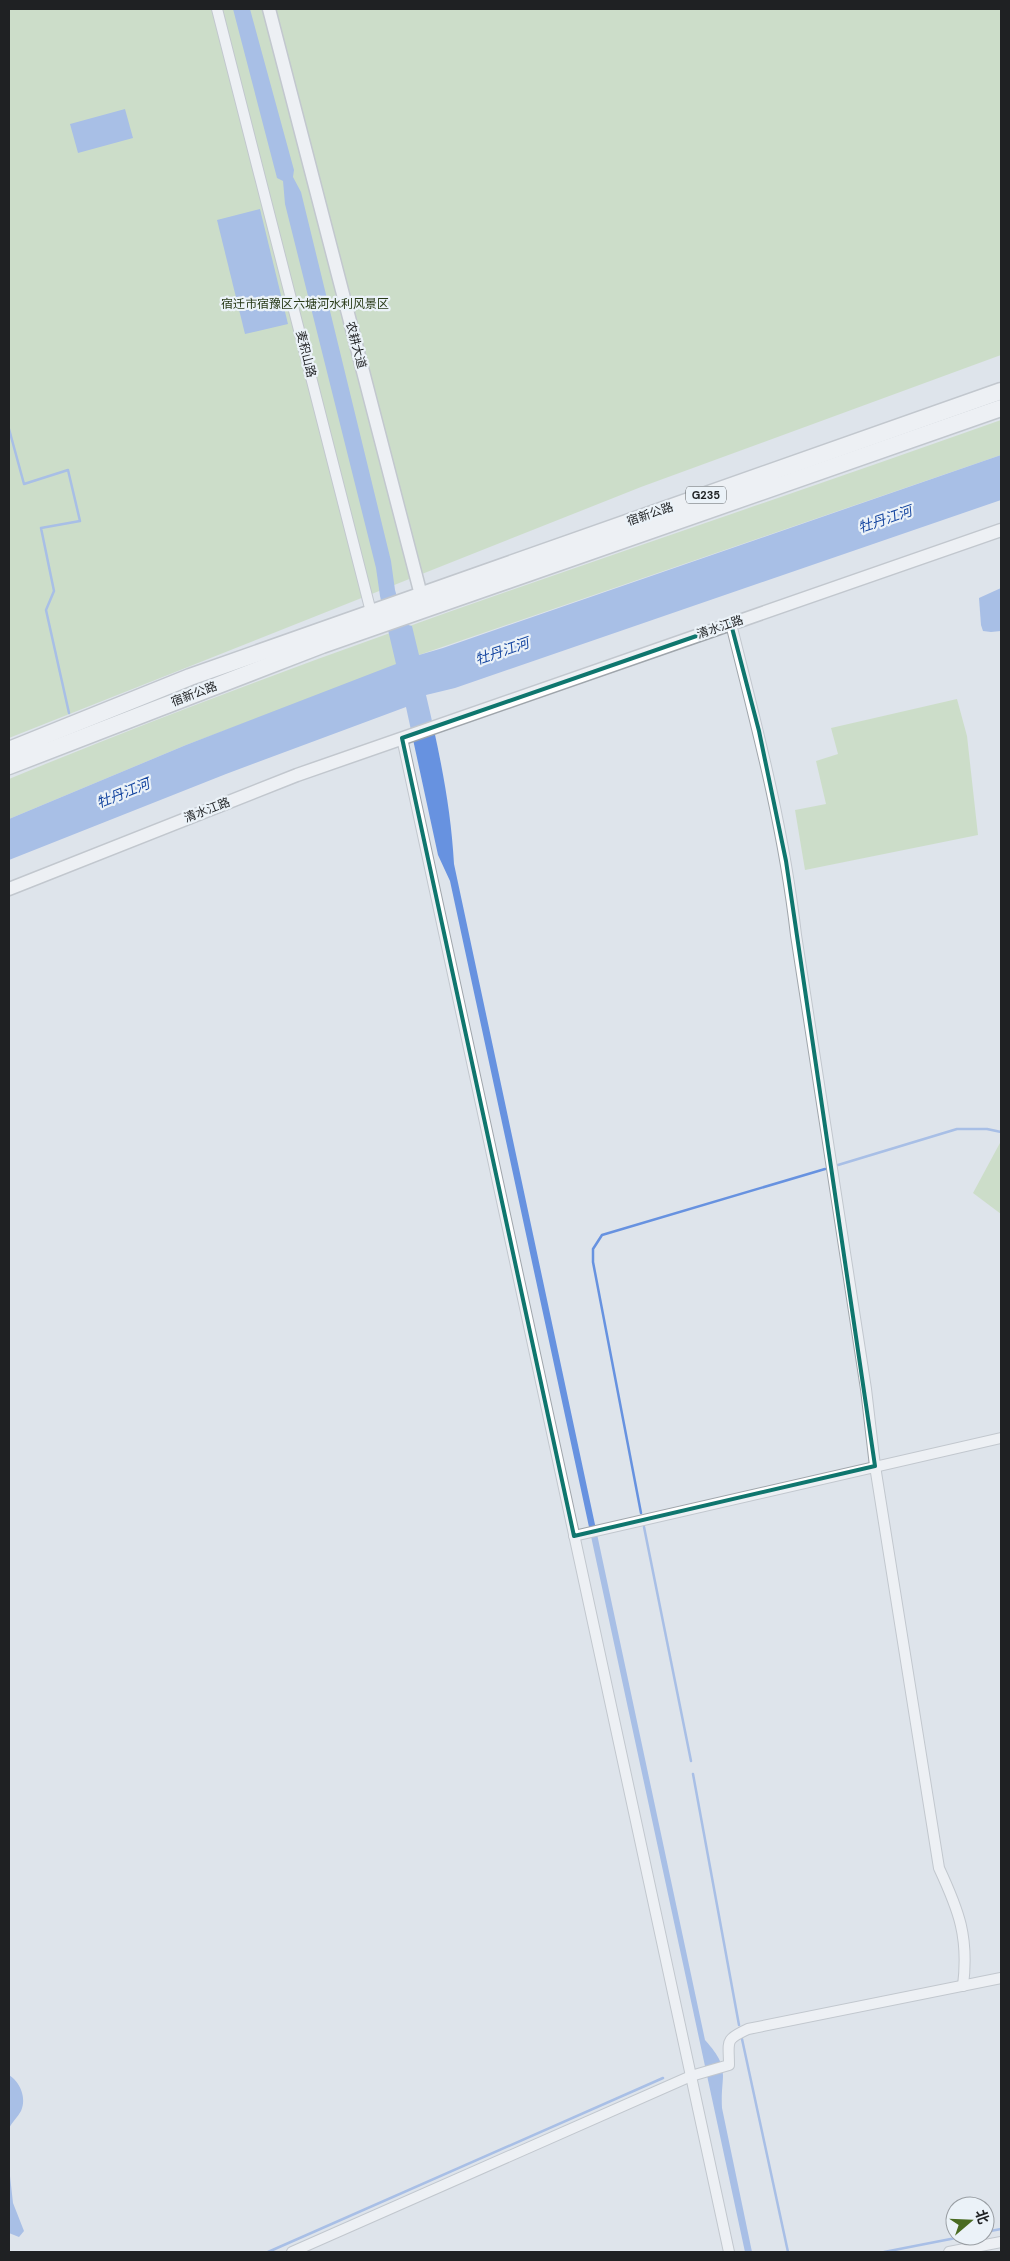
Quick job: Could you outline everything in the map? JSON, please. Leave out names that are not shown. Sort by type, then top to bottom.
[{"type":"highway","name":"宿新公路","points":[[416,602],[1001,391]]},
{"type":"highway","name":"宿新公路","points":[[416,602],[1001,408]]},
{"type":"highway","points":[[376,616],[416,602]]},
{"type":"highway","name":"宿新公路","points":[[9,750],[190,677],[376,616]]},
{"type":"highway","name":"宿新公路","points":[[9,766],[376,616]]},
{"type":"street","name":"麦积山路","points":[[217,9],[376,616]]},
{"type":"street","name":"农耕大道","points":[[269,9],[416,602]]},
{"type":"street","name":"清水江路","points":[[9,889],[297,775],[1001,530]]},
{"type":"street","points":[[731,624],[759,731],[786,860],[866,1389],[875,1466],[939,1868],[959,1917],[966,1946],[963,1986]]},
{"type":"street","points":[[405,738],[578,1535],[730,2252]]},
{"type":"street","points":[[578,1535],[1001,1438]]},
{"type":"street","points":[[292,2252],[692,2076],[729,2065],[728,2042],[732,2036],[748,2028],[1001,1978]]},
{"type":"street","points":[[950,2252],[1001,2242]]},
{"type":"highlighted area","points":[[731,624],[759,731],[786,861],[875,1466],[574,1536],[402,738]]},
{"type":"green space","name":"宿迁市宿豫区六塘河水利风景区","points":[[9,9],[1001,9],[1001,355],[641,487],[9,738]]},
{"type":"green space","points":[[1001,420],[1001,455],[419,655],[368,677],[186,745],[9,819],[9,779],[131,730],[378,637]]},
{"type":"green space","points":[[957,699],[967,736],[978,835],[805,870],[795,810],[826,804],[816,761],[838,754],[831,728]]},
{"type":"green space","points":[[1001,1141],[1001,1214],[973,1193]]},
{"type":"water","name":"牡丹江河","points":[[233,9],[250,9],[294,170],[293,177],[301,192],[391,561],[395,590],[405,624],[412,626],[419,655],[1001,455],[1001,500],[455,688],[426,695],[444,779],[454,864],[705,2040],[719,2058],[722,2066],[722,2108],[752,2252],[745,2252],[450,881],[438,855],[406,707],[226,774],[9,860],[9,819],[186,745],[396,664],[380,596],[376,568],[285,204],[283,181],[277,178]]},
{"type":"water","points":[[125,109],[133,138],[78,153],[70,124]]},
{"type":"water","points":[[260,209],[288,324],[245,334],[217,220]]},
{"type":"water","points":[[1001,588],[1001,631],[983,631],[979,598]]},
{"type":"water","points":[[9,2075],[19,2086],[23,2096],[23,2106],[9,2128]]},
{"type":"water","points":[[9,2167],[13,2203],[24,2231],[19,2237],[9,2233]]},
{"type":"waterway","points":[[9,429],[24,484],[68,470],[80,521],[41,528],[54,591],[46,610],[69,713]]},
{"type":"waterway","points":[[838,1165],[957,1129],[987,1129],[1001,1132]]},
{"type":"waterway","points":[[641,1513],[593,1262],[593,1249],[602,1235],[825,1169]]},
{"type":"waterway","points":[[644,1527],[691,1761]]},
{"type":"waterway","points":[[693,1774],[739,2025]]},
{"type":"waterway","points":[[742,2039],[788,2252]]},
{"type":"waterway","points":[[268,2252],[663,2078]]},
{"type":"waterway","points":[[995,2230],[1001,2229]]},
{"type":"waterway","points":[[884,2252],[945,2240]]}]
